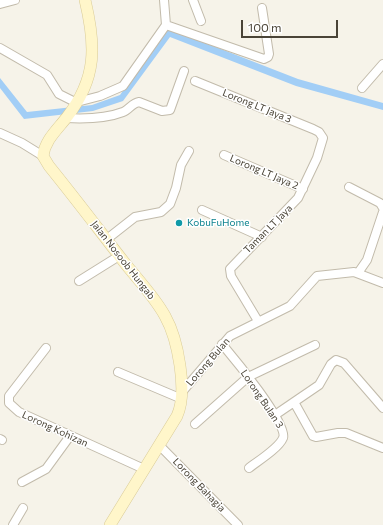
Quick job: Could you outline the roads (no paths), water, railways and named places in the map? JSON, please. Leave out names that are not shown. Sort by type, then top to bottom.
[{"type":"main road","points":[[43,156],[46,144],[77,103],[88,76],[93,52],[93,33],[85,0]]},
{"type":"main road","name":"Jalan Nosoob Hungab","points":[[43,156],[48,166],[120,256],[166,317],[176,349],[182,396],[177,416],[160,446],[144,469],[110,525]]},
{"type":"street","points":[[0,4],[15,0]]},
{"type":"street","points":[[0,48],[47,75],[59,94],[77,103],[100,96],[123,86],[166,25],[164,0]]},
{"type":"street","points":[[193,0],[201,21]]},
{"type":"street","points":[[166,25],[264,59],[268,57],[269,54],[262,8]]},
{"type":"street","points":[[362,88],[383,64]]},
{"type":"street","points":[[68,116],[96,118],[125,111],[133,104],[139,102],[162,111],[170,110],[184,71]]},
{"type":"street","name":"Lorong LT Jaya 3","points":[[195,81],[292,119],[319,132]]},
{"type":"street","name":"Taman LT Jaya","points":[[258,321],[230,272],[232,265],[262,237],[295,202],[303,189],[322,142],[322,135],[319,132]]},
{"type":"street","points":[[0,133],[22,143],[43,156]]},
{"type":"street","points":[[107,240],[135,217],[161,212],[170,204],[176,188],[181,165],[189,151]]},
{"type":"street","name":"Lorong LT Jaya 2","points":[[224,155],[303,189]]},
{"type":"street","points":[[349,187],[383,207]]},
{"type":"street","points":[[202,210],[262,237]]},
{"type":"street","points":[[358,273],[368,260],[383,212]]},
{"type":"street","points":[[79,281],[120,256]]},
{"type":"street","name":"Lorong Bulan","points":[[182,396],[222,344],[234,334],[290,306],[317,276],[336,272],[358,273],[383,283]]},
{"type":"street","name":"Lorong Bulan 3","points":[[222,344],[276,415],[284,432],[282,440],[249,468]]},
{"type":"street","points":[[195,424],[248,377],[315,345]]},
{"type":"street","name":"Lorong Kohizan","points":[[46,348],[11,392],[8,399],[12,407],[19,412],[70,436],[144,469]]},
{"type":"street","points":[[276,415],[319,385],[333,361],[338,360],[344,363],[383,408]]},
{"type":"street","points":[[118,372],[182,396]]},
{"type":"street","points":[[294,402],[314,436],[346,433],[383,448]]},
{"type":"street","points":[[22,482],[46,469],[70,436]]},
{"type":"street","name":"Lorong Bahagia","points":[[160,446],[238,525]]},
{"type":"street","points":[[13,525],[23,508]]},
{"type":"water","points":[[167,28],[298,79],[383,103],[383,110],[296,86],[170,37],[123,101],[93,111],[24,119],[0,88],[0,78],[27,112],[92,105],[120,95]]},
{"type":"place","name":"KobuFuHome","points":[[179,223]]}]
